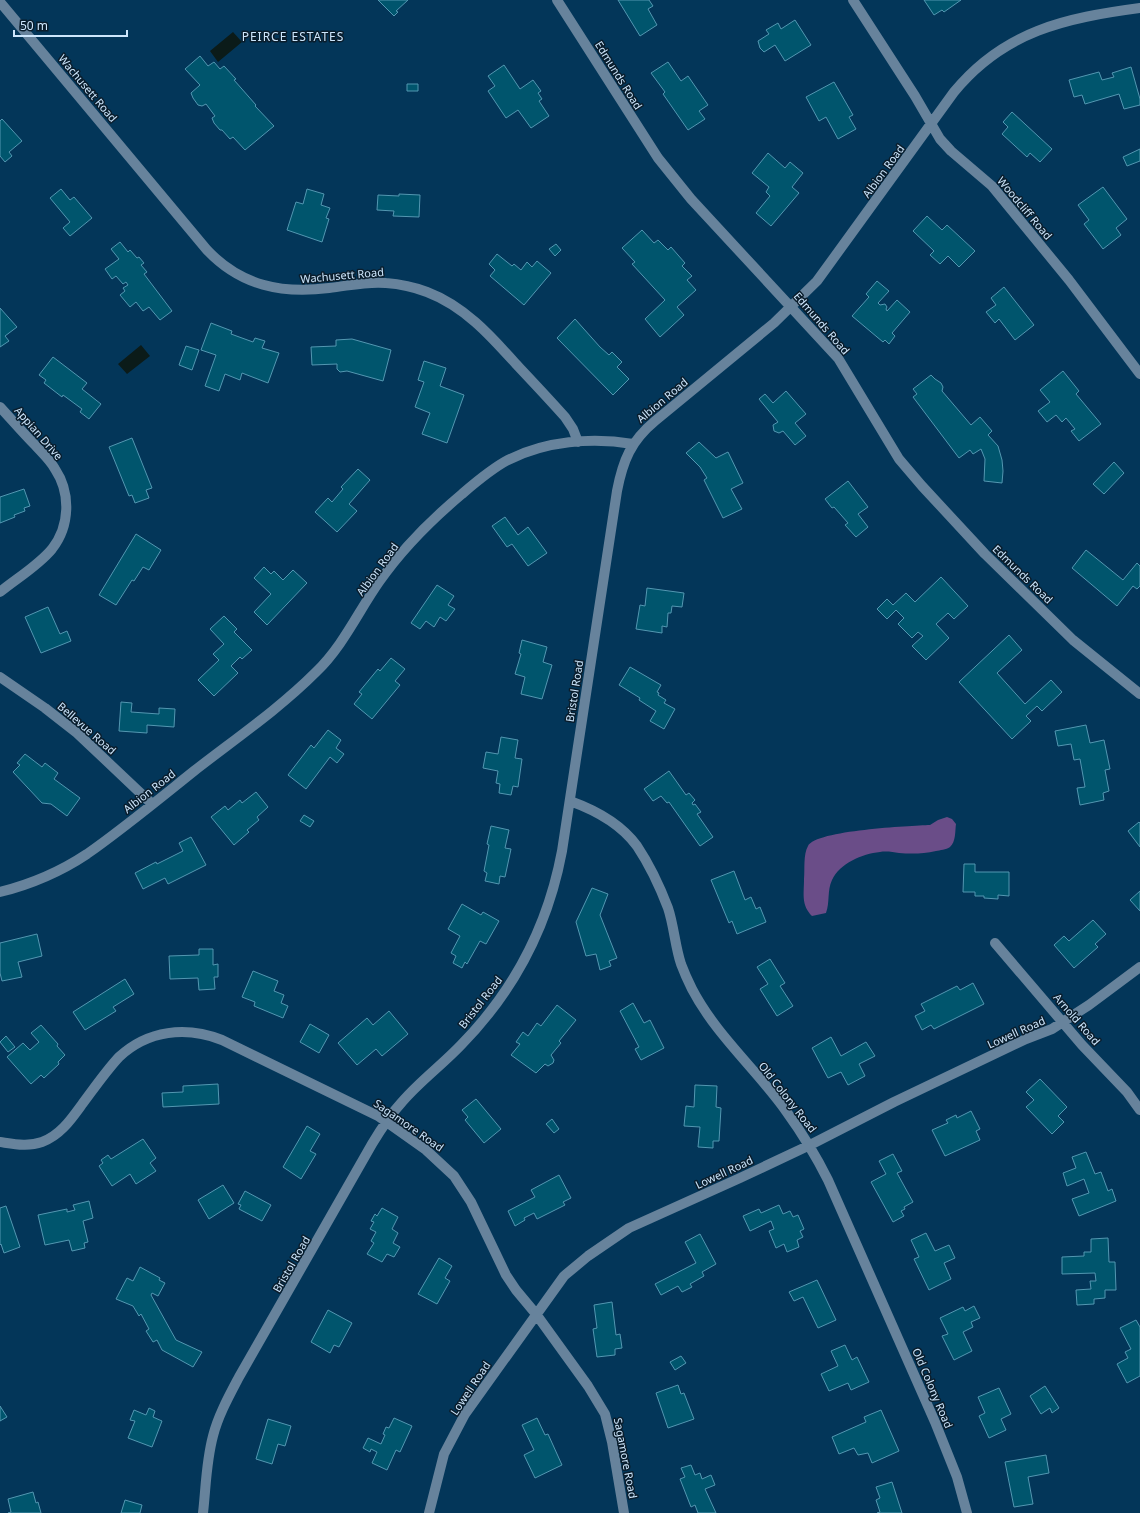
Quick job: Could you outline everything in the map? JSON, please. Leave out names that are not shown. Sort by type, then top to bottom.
[{"type":"street","name":"Edmunds Road","points":[[557,0],[661,162],[691,199],[792,306],[838,358],[899,459],[985,554],[1073,640],[1140,694]]},
{"type":"street","name":"Woodcliff Road","points":[[853,0],[915,96],[940,139],[951,151],[992,186],[1069,280],[1140,374]]},
{"type":"street","name":"Wachusett Road","points":[[0,2],[197,238],[221,264],[245,278],[266,286],[283,290],[310,290],[385,282],[406,286],[437,296],[464,312],[496,342],[565,417],[573,429],[578,442]]},
{"type":"street","name":"Albion Road","points":[[0,892],[35,882],[69,866],[95,848],[253,726],[317,671],[335,651],[379,582],[394,562],[432,522],[494,468],[515,457],[543,448],[578,442],[606,441],[633,444],[655,420],[733,357],[792,306],[824,273],[949,100],[966,79],[990,58],[1010,44],[1036,31],[1069,20],[1101,13],[1140,8]]},
{"type":"street","name":"Appian Drive","points":[[0,407],[56,469],[64,488],[66,508],[62,533],[52,549],[0,592]]},
{"type":"street","name":"Bristol Road","points":[[203,1513],[208,1456],[220,1416],[243,1371],[386,1121],[408,1095],[452,1054],[478,1026],[501,997],[520,968],[537,934],[551,898],[561,857],[617,491],[624,464],[633,444]]},
{"type":"street","name":"Bellevue Road","points":[[0,678],[45,708],[78,733],[152,804]]},
{"type":"street","name":"Old Colony Road","points":[[570,801],[602,816],[619,828],[636,845],[651,871],[668,909],[681,964],[692,989],[720,1032],[786,1110],[810,1145],[828,1180],[935,1422],[957,1477],[967,1513]]},
{"type":"street","name":"Arnold Road","points":[[995,943],[1082,1044],[1127,1092],[1140,1110]]},
{"type":"street","name":"Lowell Road","points":[[429,1513],[444,1454],[465,1414],[564,1276],[588,1256],[629,1228],[810,1145],[894,1102],[1052,1029],[1064,1022],[1140,966]]},
{"type":"street","name":"Sagamore Road","points":[[0,1142],[28,1145],[41,1143],[53,1137],[71,1120],[104,1075],[124,1053],[137,1044],[150,1038],[166,1033],[181,1031],[197,1032],[222,1040],[386,1121],[433,1156],[457,1180],[471,1202],[506,1275],[588,1386],[605,1414],[612,1442],[624,1513]]},
{"type":"shaded area","points":[[233,32],[242,42],[218,62],[210,51]]},
{"type":"shaded area","points":[[141,345],[150,356],[127,374],[118,364]]},
{"type":"shaded area","points":[[947,817],[952,819],[956,824],[954,839],[950,847],[917,854],[890,852],[873,853],[852,860],[840,869],[830,884],[826,913],[812,916],[808,912],[804,899],[805,858],[808,846],[815,841],[828,836],[864,830],[930,825]]},
{"type":"building","points":[[378,0],[408,0],[396,11],[398,12],[394,16]]},
{"type":"building","points":[[618,0],[649,0],[653,6],[648,9],[657,25],[640,36]]},
{"type":"building","points":[[924,0],[961,0],[944,12],[942,10],[934,15]]},
{"type":"building","points":[[795,20],[811,45],[785,61],[775,45],[764,52],[760,48],[758,41],[769,34],[766,30],[778,23],[781,29]]},
{"type":"building","points":[[200,56],[208,66],[214,62],[220,69],[224,66],[236,79],[234,80],[256,105],[255,106],[274,126],[245,150],[233,137],[230,139],[214,123],[212,118],[215,116],[206,104],[202,106],[198,105],[193,98],[191,93],[200,85],[185,69]]},
{"type":"building","points":[[668,62],[681,81],[688,76],[708,105],[699,111],[705,119],[688,130],[663,94],[665,92],[651,73]]},
{"type":"building","points":[[504,65],[520,89],[533,80],[541,91],[538,93],[542,99],[539,101],[549,116],[531,128],[518,110],[506,118],[488,91],[495,86],[488,76]]},
{"type":"building","points":[[1131,67],[1140,99],[1140,105],[1124,109],[1119,94],[1085,104],[1082,95],[1074,97],[1069,80],[1099,72],[1102,80],[1114,77],[1112,73]]},
{"type":"building","points":[[834,82],[853,115],[849,117],[856,129],[838,139],[826,117],[819,121],[806,97]]},
{"type":"building","points":[[407,84],[418,84],[418,91],[407,91]]},
{"type":"building","points":[[1012,112],[1052,149],[1040,162],[1030,153],[1027,157],[1002,134],[1008,127],[1003,122]]},
{"type":"building","points":[[2,119],[22,141],[9,152],[12,156],[5,162],[0,156],[0,121]]},
{"type":"building","points":[[1140,149],[1140,161],[1127,166],[1123,157]]},
{"type":"building","points":[[768,153],[785,168],[790,162],[803,173],[792,187],[799,193],[771,226],[756,213],[770,196],[766,192],[769,187],[752,173]]},
{"type":"building","points":[[1103,187],[1127,219],[1116,228],[1121,235],[1103,249],[1084,224],[1089,220],[1078,205]]},
{"type":"building","points":[[61,189],[70,200],[74,197],[92,218],[70,236],[63,228],[70,222],[50,198]]},
{"type":"building","points":[[307,189],[324,194],[321,205],[330,208],[326,218],[329,219],[322,242],[287,230],[296,202],[303,204]]},
{"type":"building","points":[[399,194],[420,195],[419,217],[393,216],[394,211],[377,210],[378,195],[399,196]]},
{"type":"building","points":[[927,216],[942,230],[947,225],[975,251],[959,267],[948,256],[940,264],[930,255],[934,251],[913,231]]},
{"type":"building","points":[[642,230],[654,243],[658,240],[668,250],[671,247],[685,263],[682,266],[692,276],[687,280],[696,290],[677,307],[684,315],[660,337],[645,319],[665,300],[632,264],[635,262],[622,248]]},
{"type":"building","points":[[120,242],[128,252],[130,250],[144,263],[141,265],[147,272],[144,274],[172,311],[160,320],[149,307],[143,311],[136,302],[130,307],[120,295],[125,291],[123,288],[128,285],[126,282],[123,284],[116,276],[112,279],[105,269],[119,259],[111,249]]},
{"type":"building","points":[[556,244],[561,250],[555,256],[549,249]]},
{"type":"building","points":[[497,254],[512,266],[514,264],[521,270],[527,262],[532,267],[537,261],[551,273],[524,305],[490,276],[495,270],[489,264]]},
{"type":"building","points":[[877,281],[889,291],[878,303],[880,305],[885,304],[887,311],[897,300],[910,312],[892,333],[895,336],[889,344],[885,340],[883,342],[852,316],[869,297],[866,294]]},
{"type":"building","points":[[1004,287],[1034,325],[1015,340],[999,319],[995,323],[986,312],[996,305],[991,298]]},
{"type":"building","points":[[0,308],[17,327],[5,336],[9,341],[0,347]]},
{"type":"building","points":[[575,319],[600,347],[609,355],[612,352],[622,362],[617,367],[629,379],[613,395],[557,338]]},
{"type":"building","points":[[211,323],[232,331],[231,334],[253,342],[255,338],[265,341],[262,348],[279,353],[268,383],[242,373],[240,380],[225,374],[219,391],[205,386],[216,355],[201,350]]},
{"type":"building","points":[[352,339],[391,350],[383,381],[347,371],[340,372],[337,369],[337,364],[312,365],[311,347],[336,346],[336,340]]},
{"type":"building","points":[[186,346],[199,350],[192,370],[179,365]]},
{"type":"building","points":[[53,357],[87,383],[82,389],[101,404],[89,419],[80,412],[82,409],[63,395],[62,397],[44,383],[46,380],[39,375]]},
{"type":"building","points":[[424,361],[446,368],[440,386],[464,395],[447,443],[422,434],[430,413],[415,407],[424,382],[418,380]]},
{"type":"building","points":[[1063,371],[1079,391],[1076,394],[1101,424],[1079,441],[1071,431],[1075,429],[1066,418],[1062,422],[1056,415],[1047,422],[1038,411],[1050,402],[1040,390]]},
{"type":"building","points":[[931,375],[941,383],[943,387],[942,391],[971,425],[980,417],[992,431],[988,435],[998,446],[1002,460],[1002,483],[984,481],[985,459],[981,449],[973,454],[970,450],[959,458],[913,397],[917,394],[913,389]]},
{"type":"building","points":[[786,391],[806,414],[795,423],[806,436],[795,445],[783,431],[779,433],[774,431],[773,425],[778,422],[759,399],[765,394],[773,403]]},
{"type":"building","points":[[132,438],[152,488],[146,490],[149,498],[135,503],[132,495],[129,496],[109,447]]},
{"type":"building","points":[[699,442],[716,458],[728,452],[743,483],[731,489],[742,509],[723,518],[704,480],[707,478],[700,467],[686,453]]},
{"type":"building","points":[[1114,462],[1124,473],[1104,494],[1093,484]]},
{"type":"building","points":[[358,469],[370,480],[349,504],[357,511],[337,532],[315,512],[328,498],[332,502],[343,489],[341,487]]},
{"type":"building","points":[[848,481],[868,507],[858,514],[868,527],[856,537],[845,525],[848,523],[825,499]]},
{"type":"building","points":[[24,489],[30,506],[24,508],[25,511],[14,515],[15,517],[0,523],[0,497]]},
{"type":"building","points":[[505,517],[518,535],[528,527],[547,553],[528,566],[512,544],[507,547],[492,526]]},
{"type":"building","points":[[136,534],[161,550],[149,570],[143,567],[134,581],[132,580],[116,605],[99,595]]},
{"type":"building","points":[[1086,550],[1123,580],[1137,563],[1140,566],[1140,586],[1137,589],[1133,586],[1117,606],[1072,568]]},
{"type":"building","points":[[264,567],[271,574],[274,571],[283,580],[293,570],[307,583],[267,625],[254,612],[271,594],[254,578]]},
{"type":"building","points":[[941,577],[968,606],[954,619],[948,613],[936,624],[949,638],[926,660],[912,646],[923,636],[918,632],[912,638],[898,624],[904,618],[896,610],[887,619],[877,609],[887,599],[893,605],[906,593],[915,602]]},
{"type":"building","points":[[437,585],[454,596],[448,605],[455,609],[446,621],[440,617],[434,627],[426,621],[420,629],[411,623]]},
{"type":"building","points":[[647,588],[684,593],[682,607],[672,606],[671,613],[668,613],[667,627],[662,626],[662,633],[636,629],[640,605],[645,606]]},
{"type":"building","points":[[48,607],[60,634],[67,631],[71,641],[41,653],[25,617]]},
{"type":"building","points":[[224,616],[237,629],[234,632],[252,650],[242,659],[240,657],[231,666],[238,673],[214,696],[198,680],[219,660],[213,654],[224,644],[210,629]]},
{"type":"building","points":[[1009,635],[1022,650],[997,673],[1025,704],[1051,680],[1062,692],[1042,711],[1037,706],[1026,716],[1031,721],[1012,739],[959,682]]},
{"type":"building","points":[[522,640],[547,647],[543,662],[552,665],[542,699],[521,694],[525,677],[515,674],[521,654],[519,653]]},
{"type":"building","points":[[391,658],[405,669],[395,681],[400,685],[372,719],[354,704],[362,694],[359,692],[378,669],[380,671]]},
{"type":"building","points":[[630,667],[661,685],[657,692],[659,693],[658,695],[666,700],[664,703],[675,709],[664,729],[650,721],[656,711],[639,700],[640,698],[619,685]]},
{"type":"building","points":[[121,702],[132,703],[131,712],[159,714],[159,708],[175,709],[174,727],[147,725],[147,733],[119,731]]},
{"type":"building","points":[[1086,725],[1090,743],[1104,740],[1110,769],[1105,770],[1109,791],[1103,793],[1104,800],[1080,805],[1077,788],[1085,787],[1080,759],[1074,760],[1071,744],[1058,746],[1055,731]]},
{"type":"building","points":[[328,730],[341,740],[336,748],[344,754],[337,763],[330,757],[306,789],[288,775],[311,745],[314,748]]},
{"type":"building","points":[[501,737],[518,740],[515,758],[522,759],[518,787],[513,786],[511,795],[499,793],[500,784],[496,783],[498,771],[483,768],[486,752],[498,754]]},
{"type":"building","points":[[25,754],[42,767],[45,763],[58,773],[54,779],[80,798],[67,816],[51,804],[42,803],[13,772],[20,765],[17,763]]},
{"type":"building","points":[[669,771],[686,795],[689,793],[695,800],[692,803],[693,805],[695,804],[701,812],[697,814],[713,837],[700,846],[669,802],[667,803],[661,796],[653,801],[644,789]]},
{"type":"building","points":[[256,792],[268,807],[257,817],[259,820],[247,830],[249,832],[234,845],[211,817],[225,806],[228,810],[240,800],[242,803]]},
{"type":"building","points":[[304,815],[314,821],[310,827],[300,821]]},
{"type":"building","points":[[1139,822],[1140,823],[1140,847],[1128,831]]},
{"type":"building","points":[[491,826],[509,830],[505,848],[511,849],[505,877],[500,876],[499,884],[485,881],[487,873],[484,871]]},
{"type":"building","points":[[191,837],[206,865],[168,884],[165,878],[143,889],[135,873],[156,862],[157,864],[183,851],[179,843]]},
{"type":"building","points":[[964,864],[975,864],[975,872],[1009,872],[1009,896],[998,895],[998,899],[984,898],[984,896],[975,896],[975,892],[963,892]]},
{"type":"building","points":[[734,871],[745,900],[751,897],[756,909],[760,907],[766,922],[737,934],[732,921],[729,923],[711,880]]},
{"type":"building","points":[[592,888],[608,894],[600,915],[617,958],[609,961],[611,966],[600,970],[596,954],[586,956],[576,922]]},
{"type":"building","points":[[1140,891],[1140,911],[1130,900]]},
{"type":"building","points":[[462,904],[481,915],[483,912],[499,921],[486,944],[480,941],[467,964],[465,962],[462,968],[453,963],[456,956],[451,953],[460,936],[448,929]]},
{"type":"building","points":[[1093,920],[1106,934],[1095,944],[1098,947],[1074,968],[1054,945],[1064,936],[1069,941]]},
{"type":"building","points":[[37,934],[42,956],[18,962],[22,977],[2,981],[0,973],[0,943]]},
{"type":"building","points":[[199,949],[213,949],[213,965],[218,964],[218,977],[214,977],[215,989],[199,990],[198,978],[170,979],[169,956],[199,955]]},
{"type":"building","points":[[770,959],[785,983],[780,986],[793,1006],[777,1016],[760,989],[768,984],[757,967]]},
{"type":"building","points":[[253,971],[278,981],[274,991],[284,995],[281,1003],[288,1006],[283,1018],[254,1006],[255,1002],[242,997]]},
{"type":"building","points":[[125,979],[134,994],[113,1007],[116,1011],[85,1030],[73,1012]]},
{"type":"building","points":[[973,983],[984,1004],[934,1029],[931,1025],[922,1030],[915,1016],[925,1011],[921,1004],[957,986],[960,990]]},
{"type":"building","points":[[633,1003],[644,1023],[650,1020],[664,1048],[641,1060],[635,1049],[639,1047],[620,1011]]},
{"type":"building","points":[[557,1005],[576,1020],[559,1041],[561,1043],[551,1055],[554,1060],[553,1063],[548,1066],[545,1064],[536,1073],[511,1055],[520,1044],[516,1042],[523,1032],[528,1036],[537,1023],[541,1026]]},
{"type":"building","points":[[389,1011],[408,1034],[382,1056],[376,1049],[357,1065],[338,1043],[367,1018],[373,1025]]},
{"type":"building","points":[[310,1024],[329,1035],[319,1053],[300,1042]]},
{"type":"building","points":[[41,1025],[58,1044],[57,1046],[65,1055],[58,1062],[59,1064],[44,1078],[41,1075],[31,1084],[7,1057],[23,1043],[30,1050],[39,1042],[31,1033]]},
{"type":"building","points":[[6,1036],[15,1047],[8,1052],[0,1042]]},
{"type":"building","points":[[831,1037],[841,1056],[866,1042],[875,1056],[859,1064],[865,1076],[848,1085],[841,1072],[828,1078],[812,1048]]},
{"type":"building","points":[[1040,1079],[1067,1107],[1058,1116],[1064,1122],[1052,1134],[1026,1107],[1034,1100],[1026,1092]]},
{"type":"building","points":[[218,1084],[219,1104],[163,1107],[162,1093],[183,1092],[183,1086]]},
{"type":"building","points":[[695,1085],[717,1086],[716,1107],[721,1108],[719,1141],[713,1141],[713,1148],[698,1147],[700,1127],[684,1126],[686,1106],[694,1107]]},
{"type":"building","points":[[476,1099],[501,1129],[484,1143],[465,1120],[468,1117],[462,1110]]},
{"type":"building","points":[[971,1111],[980,1129],[976,1131],[980,1140],[945,1156],[932,1130],[948,1123],[946,1120],[956,1115],[957,1118]]},
{"type":"building","points":[[552,1119],[559,1129],[554,1133],[546,1124]]},
{"type":"building","points":[[307,1126],[320,1134],[310,1151],[316,1154],[301,1179],[283,1167]]},
{"type":"building","points":[[143,1139],[156,1158],[150,1163],[156,1171],[136,1184],[130,1174],[112,1186],[99,1166],[103,1163],[101,1160],[108,1155],[111,1159]]},
{"type":"building","points":[[1086,1152],[1095,1174],[1101,1172],[1108,1191],[1112,1189],[1116,1201],[1079,1216],[1072,1199],[1089,1193],[1084,1179],[1067,1186],[1063,1173],[1076,1168],[1072,1157]]},
{"type":"building","points":[[893,1154],[902,1171],[897,1173],[913,1202],[904,1207],[905,1209],[901,1211],[904,1216],[893,1222],[871,1182],[886,1174],[879,1161]]},
{"type":"building","points":[[559,1175],[571,1198],[563,1202],[565,1205],[537,1219],[534,1213],[524,1218],[525,1220],[515,1226],[508,1211],[535,1197],[531,1190]]},
{"type":"building","points":[[223,1185],[234,1203],[209,1219],[198,1200]]},
{"type":"building","points":[[245,1191],[271,1205],[262,1221],[239,1209],[241,1205],[238,1204]]},
{"type":"building","points":[[89,1201],[93,1218],[83,1221],[88,1242],[84,1243],[85,1248],[72,1251],[69,1240],[45,1245],[38,1215],[67,1209],[67,1212],[75,1210],[73,1205]]},
{"type":"building","points":[[779,1205],[783,1214],[790,1211],[793,1217],[798,1215],[804,1229],[800,1231],[803,1237],[797,1240],[799,1247],[787,1252],[784,1244],[776,1248],[769,1231],[774,1229],[771,1221],[750,1231],[743,1216],[759,1209],[761,1213]]},
{"type":"building","points":[[6,1206],[20,1247],[4,1253],[1,1244],[0,1245],[0,1208]]},
{"type":"building","points":[[382,1208],[398,1217],[392,1229],[398,1233],[393,1243],[400,1247],[394,1257],[387,1254],[382,1262],[367,1254],[374,1243],[371,1241],[376,1232],[370,1229],[374,1222],[371,1221],[375,1214],[377,1216]]},
{"type":"building","points":[[926,1233],[935,1251],[949,1245],[955,1258],[944,1263],[951,1279],[929,1290],[914,1259],[919,1257],[911,1240]]},
{"type":"building","points":[[700,1234],[716,1264],[702,1272],[704,1276],[690,1284],[692,1287],[682,1292],[678,1286],[661,1295],[655,1284],[696,1263],[685,1242]]},
{"type":"building","points":[[1108,1238],[1109,1262],[1115,1262],[1116,1290],[1105,1290],[1105,1298],[1094,1299],[1094,1304],[1077,1305],[1076,1290],[1091,1289],[1090,1281],[1096,1281],[1095,1273],[1062,1274],[1062,1257],[1084,1256],[1084,1252],[1091,1252],[1091,1239]]},
{"type":"building","points":[[439,1258],[452,1266],[445,1278],[450,1281],[437,1304],[418,1294]]},
{"type":"building","points":[[140,1267],[160,1278],[159,1280],[165,1283],[158,1296],[152,1293],[151,1295],[176,1340],[202,1352],[193,1367],[162,1350],[157,1340],[153,1342],[146,1331],[149,1329],[141,1314],[139,1316],[133,1306],[116,1299],[127,1278],[133,1281]]},
{"type":"building","points":[[817,1280],[836,1320],[818,1328],[803,1297],[794,1301],[789,1292]]},
{"type":"building","points":[[612,1302],[616,1335],[620,1334],[622,1348],[615,1349],[615,1355],[597,1357],[593,1329],[597,1328],[594,1305]]},
{"type":"building","points":[[974,1306],[980,1318],[971,1322],[973,1327],[963,1332],[972,1351],[954,1360],[942,1336],[948,1334],[940,1318],[963,1307],[965,1311]]},
{"type":"building","points":[[328,1310],[352,1323],[339,1347],[334,1345],[330,1353],[311,1342]]},
{"type":"building","points":[[1136,1320],[1140,1327],[1140,1376],[1127,1383],[1117,1364],[1128,1358],[1125,1352],[1131,1349],[1120,1328]]},
{"type":"building","points":[[845,1345],[852,1360],[857,1357],[869,1382],[851,1390],[848,1383],[829,1391],[821,1374],[838,1366],[831,1351]]},
{"type":"building","points":[[681,1356],[686,1363],[675,1370],[670,1362]]},
{"type":"building","points":[[678,1385],[681,1394],[684,1393],[694,1419],[668,1428],[656,1393]]},
{"type":"building","points":[[1045,1386],[1059,1408],[1052,1413],[1050,1408],[1041,1414],[1030,1396]]},
{"type":"building","points":[[999,1388],[1011,1414],[1001,1419],[1006,1430],[989,1438],[979,1416],[985,1413],[978,1397]]},
{"type":"building","points":[[0,1406],[7,1417],[0,1421]]},
{"type":"building","points":[[149,1408],[155,1411],[153,1417],[162,1421],[152,1447],[128,1438],[135,1421],[130,1420],[134,1410],[146,1415]]},
{"type":"building","points":[[881,1410],[899,1451],[872,1463],[868,1453],[858,1455],[854,1448],[839,1454],[832,1437],[866,1422],[864,1417]]},
{"type":"building","points":[[394,1418],[412,1426],[400,1452],[396,1450],[387,1470],[372,1463],[377,1452],[371,1449],[370,1452],[363,1448],[368,1438],[381,1444],[385,1435],[383,1434],[386,1427],[389,1428]]},
{"type":"building","points":[[537,1418],[545,1435],[548,1434],[562,1465],[535,1478],[524,1455],[534,1450],[522,1425]]},
{"type":"building","points":[[268,1419],[291,1426],[285,1446],[278,1444],[272,1464],[256,1459]]},
{"type":"building","points":[[1046,1455],[1049,1473],[1028,1477],[1033,1504],[1014,1507],[1005,1462]]},
{"type":"building","points":[[691,1465],[695,1475],[700,1473],[702,1479],[711,1475],[715,1485],[705,1489],[716,1513],[698,1513],[695,1505],[691,1507],[680,1479],[685,1477],[681,1468]]},
{"type":"building","points":[[892,1482],[902,1513],[877,1513],[880,1512],[876,1500],[880,1498],[876,1487]]},
{"type":"building","points":[[33,1492],[41,1513],[8,1513],[11,1512],[8,1499]]},
{"type":"building","points":[[125,1500],[142,1505],[140,1513],[121,1513]]},
{"type":"district","name":"PEIRCE ESTATES","points":[[293,36]]}]
